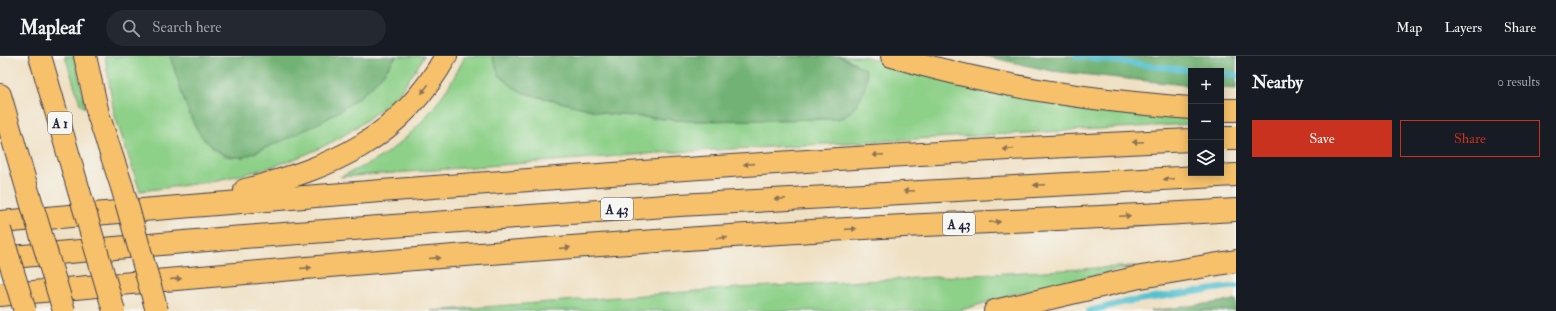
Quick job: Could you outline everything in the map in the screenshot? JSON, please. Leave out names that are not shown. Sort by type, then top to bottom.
[{"type":"highway","name":"A 1","points":[[40,56],[114,311]]},
{"type":"highway","points":[[85,56],[98,114],[122,187],[157,311]]},
{"type":"highway","points":[[184,206],[302,174],[350,153],[387,128],[410,107],[423,92],[446,56]]},
{"type":"highway","points":[[892,56],[956,74],[1027,89],[1108,100],[1188,108]]},
{"type":"highway","points":[[0,95],[64,311]]},
{"type":"highway","points":[[1224,110],[1236,110]]},
{"type":"highway","points":[[1224,138],[1236,138]]},
{"type":"highway","points":[[0,222],[304,196],[866,156],[1188,140]]},
{"type":"highway","name":"A 43","points":[[0,258],[230,238],[679,204],[1236,175]]},
{"type":"highway","name":"A 43","points":[[0,295],[468,255],[880,227],[1236,210]]},
{"type":"highway","points":[[0,230],[25,311]]},
{"type":"highway","points":[[994,311],[1030,301],[1135,278],[1236,261]]},
{"type":"highway","points":[[0,305],[40,291]]},
{"type":"green space","points":[[65,56],[75,56],[85,107],[83,107],[80,103]]},
{"type":"green space","points":[[105,56],[170,56],[189,111],[203,138],[212,148],[223,155],[228,157],[244,157],[308,129],[348,105],[366,91],[382,75],[396,56],[424,56],[407,83],[390,100],[373,115],[347,133],[320,148],[292,160],[262,170],[201,183],[140,191],[114,113]]},
{"type":"green space","points":[[170,56],[396,56],[382,75],[366,91],[348,105],[308,129],[244,157],[226,155],[212,148],[201,136],[186,105]]},
{"type":"green space","points":[[465,56],[492,56],[499,75],[524,93],[608,114],[689,121],[837,119],[856,63],[839,56],[863,56],[915,72],[1188,118],[1188,124],[659,153],[340,177],[379,158],[406,138],[440,99],[458,71]]},
{"type":"green space","points":[[492,56],[839,56],[865,69],[866,80],[863,93],[856,105],[847,115],[837,119],[689,121],[608,114],[524,93],[514,88],[499,75]]},
{"type":"green space","points":[[984,56],[1236,56],[1236,89],[1224,88],[1224,68],[1188,68],[1188,86],[1052,71]]},
{"type":"green space","points":[[1135,266],[1010,295],[958,311],[431,311],[738,288]]},
{"type":"green space","points":[[1236,300],[1236,311],[1150,311]]},
{"type":"waterway","points":[[1076,56],[1188,71]]},
{"type":"waterway","points":[[1224,74],[1236,75]]},
{"type":"waterway","points":[[1089,311],[1125,302],[1236,286]]}]
